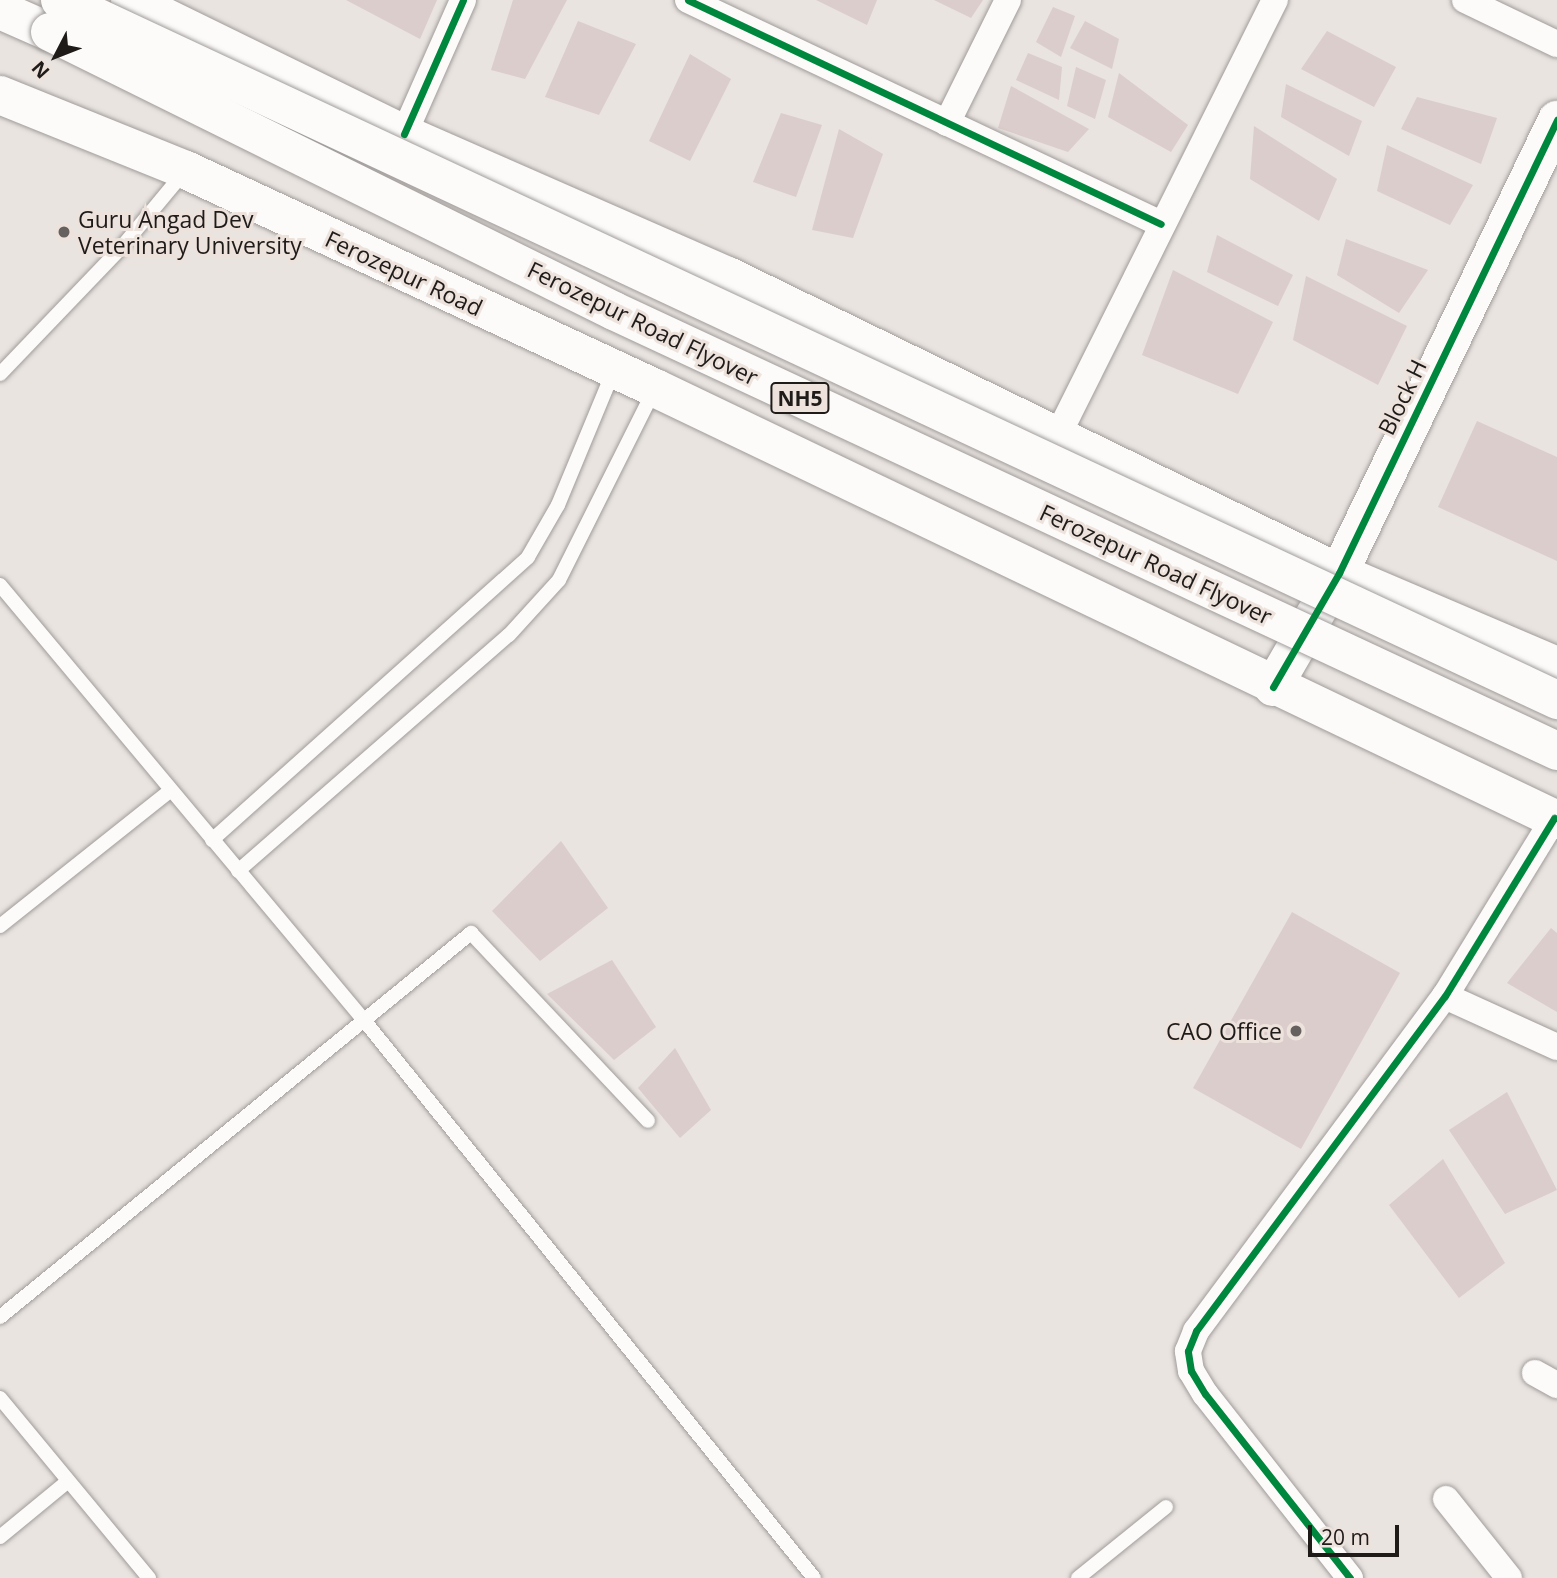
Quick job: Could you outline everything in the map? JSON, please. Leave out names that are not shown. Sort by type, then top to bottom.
[{"type":"main road","name":"Ferozepur Road Flyover","points":[[60,0],[1557,700]]},
{"type":"main road","points":[[130,0],[404,134],[728,276],[1059,433],[1339,573],[1557,666]]},
{"type":"main road","name":"Ferozepur Road Flyover","points":[[0,9],[356,179],[614,311],[1557,751]]},
{"type":"main road","name":"Ferozepur Road","points":[[0,95],[186,170],[614,372],[655,388],[1273,687],[1555,819]]},
{"type":"main road","name":"Block H","points":[[1273,687],[1339,573],[1557,120]]},
{"type":"street","points":[[404,134],[463,0]]},
{"type":"street","points":[[688,0],[736,10],[947,123],[1161,224]]},
{"type":"street","points":[[947,123],[1008,0]]},
{"type":"street","points":[[1059,433],[1275,0]]},
{"type":"street","points":[[1465,0],[1557,44]]},
{"type":"street","points":[[1350,1578],[1205,1394],[1191,1371],[1188,1351],[1196,1331],[1445,996],[1555,819]]},
{"type":"street","points":[[1445,996],[1557,1048]]},
{"type":"street","points":[[1446,1499],[1509,1578]]},
{"type":"lane","points":[[0,374],[121,248],[186,170]]},
{"type":"lane","points":[[212,840],[528,556],[558,505],[614,372]]},
{"type":"lane","points":[[238,871],[509,635],[559,580],[655,388]]},
{"type":"lane","points":[[0,585],[363,1019],[814,1578]]},
{"type":"lane","points":[[0,926],[170,791]]},
{"type":"lane","points":[[0,1317],[471,933],[648,1122]]},
{"type":"lane","points":[[0,1398],[143,1576]]},
{"type":"lane","points":[[0,1537],[67,1482]]},
{"type":"lane","points":[[1078,1578],[1166,1507]]},
{"type":"building","points":[[346,0],[437,0],[420,39]]},
{"type":"building","points":[[513,0],[567,0],[525,79],[491,70]]},
{"type":"building","points":[[816,0],[877,0],[867,25]]},
{"type":"building","points":[[934,0],[983,0],[971,18]]},
{"type":"building","points":[[1053,7],[1075,16],[1061,57],[1036,42]]},
{"type":"building","points":[[578,21],[636,44],[599,115],[545,97]]},
{"type":"building","points":[[1085,21],[1119,39],[1112,69],[1070,48]]},
{"type":"building","points":[[1327,31],[1396,67],[1374,107],[1301,69]]},
{"type":"building","points":[[1028,53],[1062,67],[1059,100],[1016,80]]},
{"type":"building","points":[[690,54],[731,79],[690,161],[649,141]]},
{"type":"building","points":[[1076,67],[1106,80],[1095,119],[1067,106]]},
{"type":"building","points":[[1119,73],[1188,125],[1171,152],[1108,117]]},
{"type":"building","points":[[1286,84],[1362,121],[1349,156],[1281,117]]},
{"type":"building","points":[[1011,86],[1089,129],[1068,152],[998,128]]},
{"type":"building","points":[[1417,97],[1497,118],[1481,164],[1401,129]]},
{"type":"building","points":[[781,113],[822,125],[796,197],[753,182]]},
{"type":"building","points":[[1254,126],[1337,179],[1319,221],[1250,179]]},
{"type":"building","points":[[839,129],[883,154],[853,238],[812,230]]},
{"type":"building","points":[[1387,145],[1473,185],[1450,225],[1377,191]]},
{"type":"building","points":[[1217,235],[1293,275],[1278,306],[1207,272]]},
{"type":"building","points":[[1346,239],[1428,270],[1399,313],[1337,275]]},
{"type":"building","points":[[1173,270],[1273,322],[1238,394],[1142,355]]},
{"type":"building","points":[[1306,276],[1407,326],[1378,385],[1293,340]]},
{"type":"building","points":[[1477,421],[1557,457],[1557,561],[1438,507]]},
{"type":"building","points":[[561,841],[608,908],[540,961],[492,911]]},
{"type":"building","name":"CAO Office","points":[[1292,912],[1400,973],[1301,1149],[1193,1088]]},
{"type":"building","points":[[1551,928],[1557,933],[1557,1012],[1507,983]]},
{"type":"building","points":[[612,960],[656,1027],[614,1060],[547,994]]},
{"type":"building","points":[[675,1048],[711,1110],[680,1138],[638,1088]]},
{"type":"building","points":[[1507,1092],[1557,1190],[1505,1214],[1449,1130]]},
{"type":"building","points":[[1443,1159],[1505,1263],[1459,1298],[1389,1205]]},
{"type":"cycle path","points":[[404,134],[463,0]]},
{"type":"cycle path","points":[[688,0],[1161,224]]},
{"type":"cycle path","points":[[1273,687],[1339,573],[1557,120]]},
{"type":"cycle path","points":[[1350,1578],[1205,1394],[1191,1371],[1188,1351],[1196,1331],[1445,996],[1554,818]]},
{"type":"place","name":"Guru Angad Dev Veterinary University","points":[[64,232]]},
{"type":"place","name":"CAO Office","points":[[1296,1031]]}]
